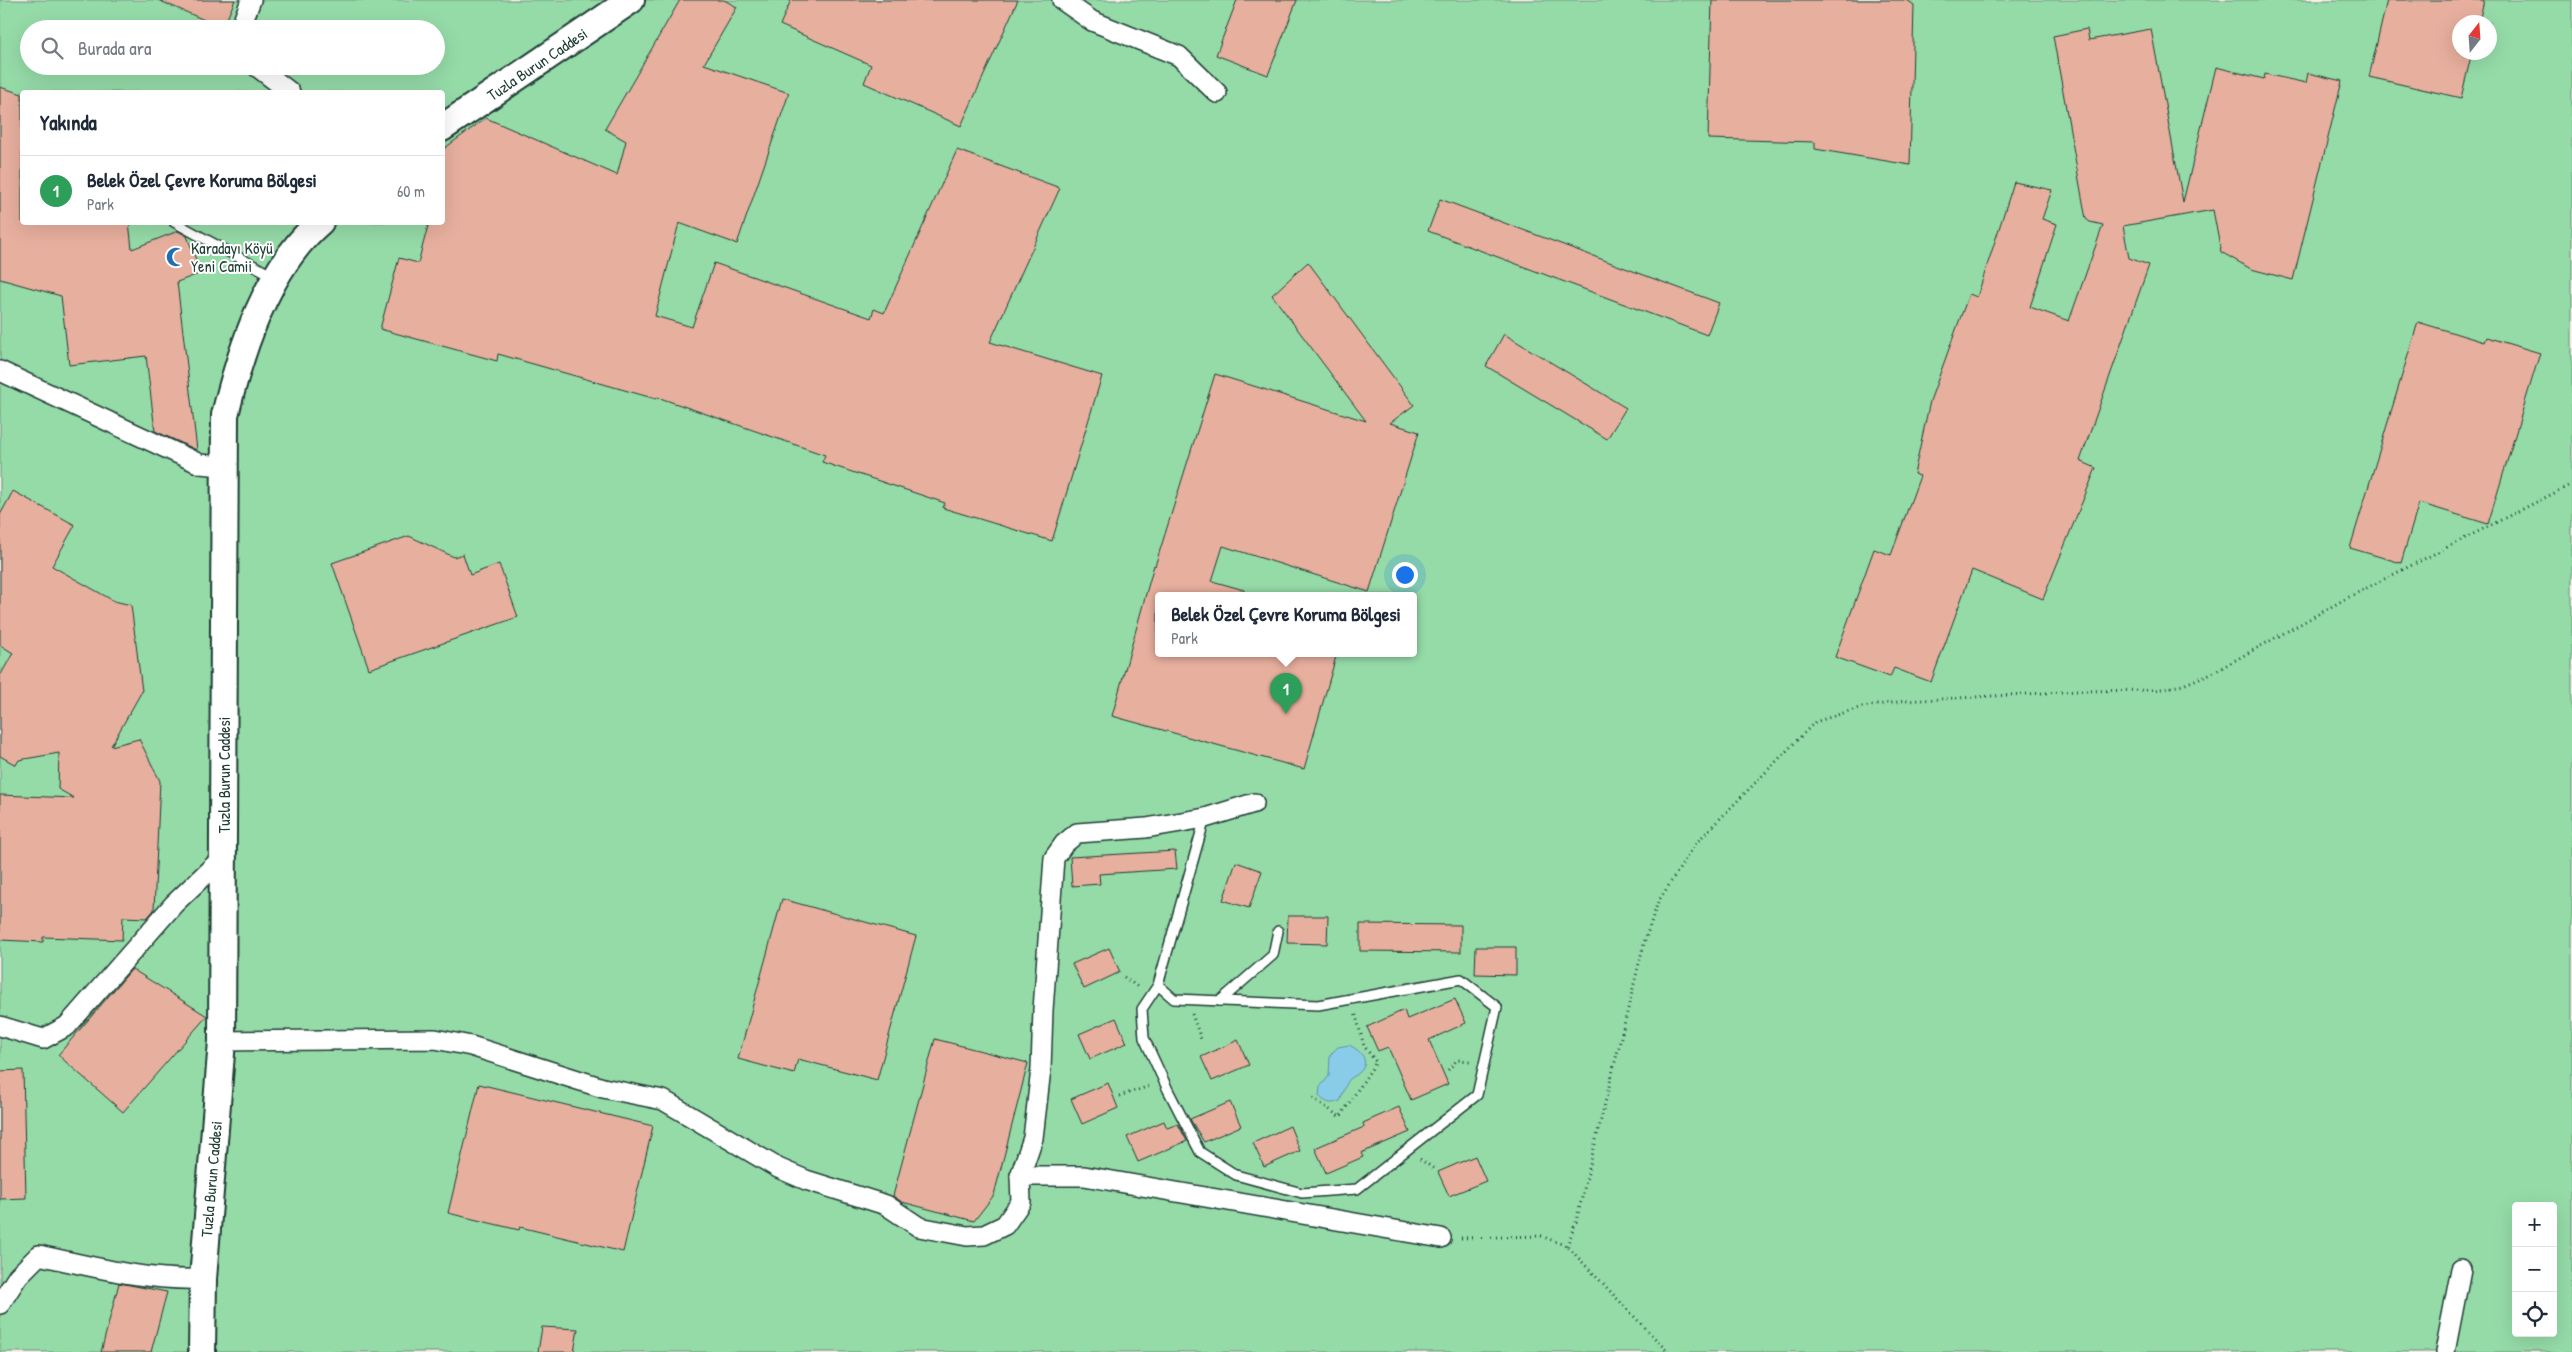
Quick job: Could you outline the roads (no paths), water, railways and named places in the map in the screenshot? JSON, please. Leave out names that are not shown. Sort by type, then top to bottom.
[{"type":"main road","name":"Tuzla Burun Caddesi","points":[[445,126],[631,0]]},
{"type":"main road","name":"Tuzla Burun Caddesi","points":[[202,1352],[203,1279],[222,1041],[225,855],[223,466],[225,415],[236,368],[250,330],[284,264],[317,225]]},
{"type":"street","points":[[244,20],[252,0]]},
{"type":"street","points":[[1062,0],[1092,21],[1179,56],[1217,93]]},
{"type":"street","points":[[268,75],[287,90]]},
{"type":"street","points":[[0,370],[200,464],[223,466]]},
{"type":"street","points":[[222,1041],[435,1040],[471,1046],[603,1088],[663,1100],[778,1168],[806,1180],[886,1205],[919,1227],[967,1236],[984,1236],[1005,1224],[1021,1202],[1020,1176],[1033,1138],[1042,1069],[1043,1010],[1054,858],[1064,844],[1077,833],[1146,828],[1205,818],[1254,803]]},
{"type":"street","points":[[0,1026],[43,1038],[67,1026],[174,904],[225,855]]},
{"type":"street","points":[[1020,1176],[1084,1176],[1441,1238]]},
{"type":"street","points":[[0,1304],[18,1276],[39,1255],[104,1270],[184,1280],[203,1279]]},
{"type":"street","points":[[2445,1352],[2461,1269]]},
{"type":"lane","points":[[180,225],[277,278]]},
{"type":"lane","points":[[1158,986],[1174,999],[1318,1005],[1460,979],[1497,1007],[1477,1095],[1357,1189],[1302,1193],[1236,1175],[1200,1152],[1144,1038],[1142,1009],[1158,986],[1205,818]]},
{"type":"lane","points":[[1220,1001],[1273,955],[1278,932]]},
{"type":"water","points":[[1349,1045],[1363,1056],[1363,1068],[1348,1081],[1340,1101],[1329,1103],[1319,1096],[1320,1087],[1329,1076],[1330,1055],[1338,1047]]},
{"type":"place","name":"Karadayı Köyü Yeni Camii","points":[[176,257]]},
{"type":"place","name":"Belek Özel Çevre Koruma Bölgesi","points":[[1286,714]]}]
